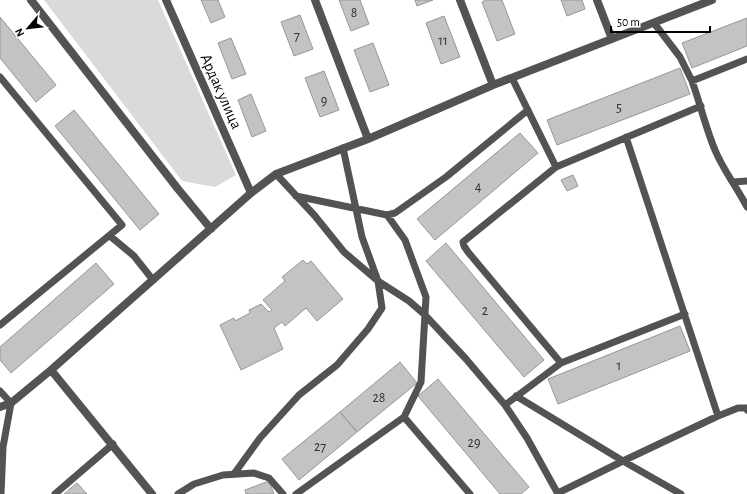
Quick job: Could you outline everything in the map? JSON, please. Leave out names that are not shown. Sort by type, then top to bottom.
[{"type":"street","points":[[31,0],[178,189],[211,229]]},
{"type":"street","name":"Ардак улица","points":[[166,0],[251,193]]},
{"type":"street","points":[[316,0],[368,139]]},
{"type":"street","points":[[460,0],[493,85]]},
{"type":"street","points":[[597,0],[612,39]]},
{"type":"street","points":[[0,407],[10,403],[51,370],[251,193],[276,174],[368,139],[493,85],[712,0]]},
{"type":"street","points":[[51,370],[113,444],[152,494]]},
{"type":"lane","points":[[654,23],[680,57],[692,81],[714,148],[722,165],[747,207]]},
{"type":"lane","points":[[692,81],[747,59]]},
{"type":"lane","points":[[0,76],[122,225],[0,325]]},
{"type":"lane","points":[[512,78],[556,167]]},
{"type":"lane","points":[[561,363],[468,252],[463,242],[556,167],[701,106]]},
{"type":"lane","points":[[296,196],[387,215],[395,213],[446,177],[528,110]]},
{"type":"lane","points":[[626,137],[718,416]]},
{"type":"lane","points":[[234,474],[260,438],[299,395],[336,365],[368,329],[382,308],[378,280],[362,237],[342,148]]},
{"type":"lane","points":[[276,174],[315,216],[344,252],[378,280],[424,314],[466,359],[505,405],[528,438],[558,494],[718,416],[738,408],[746,408],[747,410]]},
{"type":"lane","points":[[733,182],[747,180]]},
{"type":"lane","points":[[296,494],[404,417],[421,382],[426,297],[405,240],[387,215]]},
{"type":"lane","points":[[110,236],[134,256],[153,280]]},
{"type":"lane","points":[[505,405],[561,363],[685,314]]},
{"type":"lane","points":[[0,391],[10,403],[3,447],[1,494]]},
{"type":"lane","points":[[516,396],[623,461],[681,494]]},
{"type":"lane","points":[[404,417],[470,494]]},
{"type":"lane","points":[[55,494],[113,444]]},
{"type":"lane","points":[[178,494],[194,484],[223,475],[254,473],[269,478],[283,494]]},
{"type":"shaded area","points":[[44,0],[158,0],[236,175],[215,187],[182,181]]},
{"type":"building","points":[[201,0],[218,0],[225,17],[211,23]]},
{"type":"building","points":[[339,0],[360,0],[369,24],[351,31]]},
{"type":"building","points":[[415,0],[433,0],[417,6]]},
{"type":"building","points":[[486,0],[502,0],[515,34],[497,41],[482,2]]},
{"type":"building","points":[[561,0],[582,0],[585,9],[567,16]]},
{"type":"building","points":[[300,15],[313,49],[294,56],[281,22]]},
{"type":"building","points":[[444,16],[460,57],[441,64],[426,23]]},
{"type":"building","points":[[0,17],[56,85],[36,102],[0,58]]},
{"type":"building","points":[[747,18],[747,46],[692,68],[682,43]]},
{"type":"building","points":[[231,38],[246,74],[232,79],[218,43]]},
{"type":"building","points":[[373,43],[389,85],[370,92],[354,50]]},
{"type":"building","points":[[680,68],[690,94],[557,145],[547,120]]},
{"type":"building","points":[[324,71],[339,110],[320,117],[305,78]]},
{"type":"building","points":[[251,94],[266,131],[252,137],[238,100]]},
{"type":"building","points":[[74,110],[159,214],[140,230],[55,126]]},
{"type":"building","points":[[520,133],[538,153],[435,240],[417,219]]},
{"type":"building","points":[[573,175],[578,186],[567,191],[561,180]]},
{"type":"building","points":[[446,243],[544,360],[524,377],[426,261]]},
{"type":"building","points":[[303,260],[307,264],[311,261],[343,299],[317,321],[306,308],[285,326],[282,322],[274,328],[283,349],[241,370],[220,325],[234,318],[235,321],[250,313],[249,310],[261,304],[269,312],[272,310],[263,300],[285,281],[282,277]]},
{"type":"building","points":[[96,263],[114,284],[11,373],[0,360],[0,347]]},
{"type":"building","points":[[680,326],[690,351],[558,404],[548,379]]},
{"type":"building","points":[[400,362],[417,383],[357,432],[340,412]]},
{"type":"building","points":[[438,379],[529,487],[521,494],[500,494],[418,396]]},
{"type":"building","points":[[340,412],[357,432],[299,480],[282,459]]},
{"type":"building","points":[[269,481],[274,494],[246,494],[245,490]]},
{"type":"building","points":[[77,483],[87,494],[64,494]]}]
